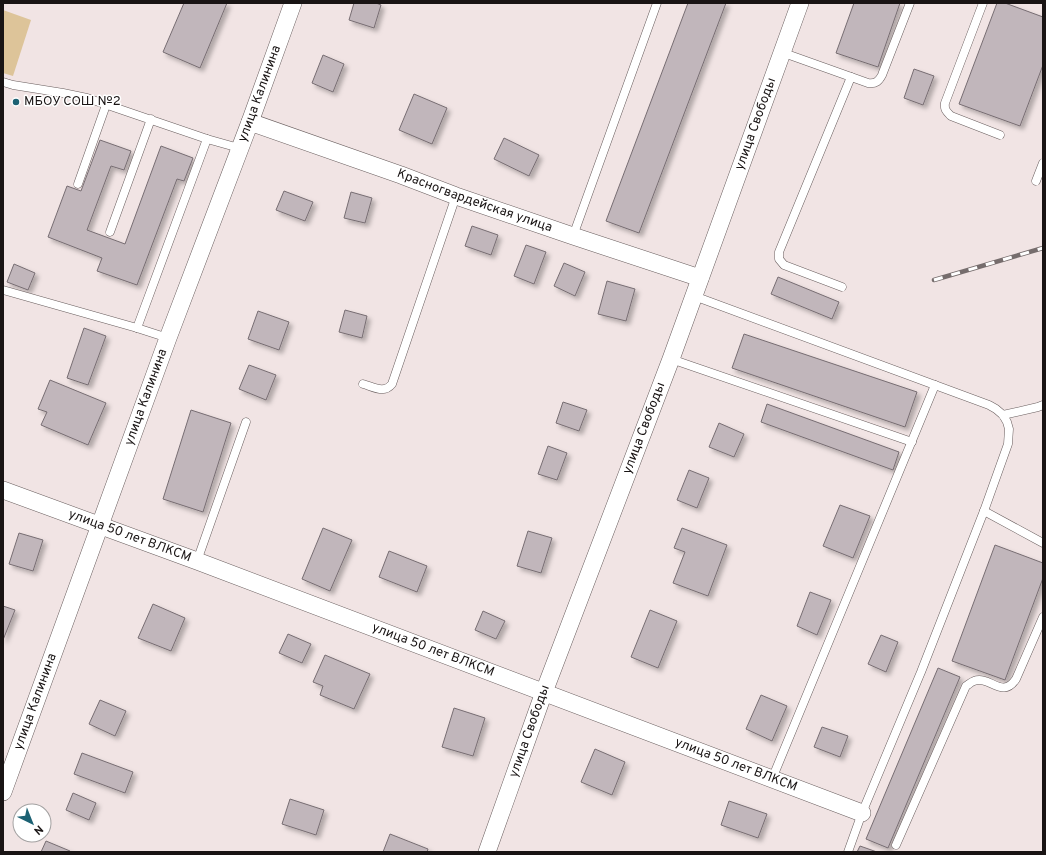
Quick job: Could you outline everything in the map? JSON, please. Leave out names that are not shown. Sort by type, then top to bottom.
[{"type":"street","name":"улица Калинина","points":[[3,792],[99,525],[293,3]]},
{"type":"street","name":"улица Свободы","points":[[487,852],[544,692],[671,359],[800,3]]},
{"type":"street","name":"Красногвардейская улица","points":[[250,122],[456,196],[700,278]]},
{"type":"street","name":"улица 50 лет ВЛКСМ","points":[[3,490],[197,561],[862,813]]},
{"type":"lane","points":[[573,236],[657,3]]},
{"type":"lane","points":[[781,52],[873,84],[879,81],[882,75],[910,3]]},
{"type":"lane","points":[[983,3],[944,107],[946,112],[951,116],[1000,135]]},
{"type":"lane","points":[[842,287],[784,265],[779,259],[779,252],[851,77]]},
{"type":"lane","points":[[3,82],[87,98],[207,139],[240,148]]},
{"type":"lane","points":[[78,184],[106,105]]},
{"type":"lane","points":[[110,232],[151,119]]},
{"type":"lane","points":[[137,328],[207,139]]},
{"type":"lane","points":[[1036,181],[1043,163]]},
{"type":"lane","points":[[363,384],[383,390],[392,384],[456,196]]},
{"type":"lane","points":[[3,290],[168,338]]},
{"type":"lane","points":[[694,296],[989,405],[1003,415],[1009,429],[1008,444],[984,511],[921,672],[862,813],[848,852]]},
{"type":"lane","points":[[671,359],[912,442]]},
{"type":"lane","points":[[772,779],[935,385]]},
{"type":"lane","points":[[1003,415],[1043,405]]},
{"type":"lane","points":[[197,561],[246,422]]},
{"type":"lane","points":[[984,511],[1043,543]]},
{"type":"lane","points":[[896,845],[966,686],[973,681],[980,680],[1005,688],[1012,686],[1043,617]]},
{"type":"shaded area","points":[[3,10],[31,20],[13,76],[3,73]]},
{"type":"building","points":[[184,3],[227,3],[200,68],[163,52]]},
{"type":"building","points":[[354,3],[376,3],[381,5],[374,28],[349,20]]},
{"type":"building","points":[[688,3],[726,3],[639,233],[606,221]]},
{"type":"building","points":[[854,3],[900,3],[878,67],[836,53]]},
{"type":"building","points":[[997,3],[1005,3],[1043,17],[1043,65],[1020,126],[959,104]]},
{"type":"building","points":[[323,55],[344,64],[333,92],[312,83]]},
{"type":"building","points":[[914,69],[934,76],[923,105],[904,98]]},
{"type":"building","points":[[414,94],[447,108],[432,144],[399,130]]},
{"type":"building","points":[[504,138],[539,155],[529,176],[494,159]]},
{"type":"building","points":[[100,140],[131,151],[124,170],[111,166],[87,230],[125,244],[161,146],[193,158],[184,181],[177,179],[137,285],[97,271],[102,258],[48,237],[67,186],[81,191]]},
{"type":"building","points":[[284,191],[313,202],[305,221],[276,210]]},
{"type":"building","points":[[351,192],[372,198],[365,223],[344,218]]},
{"type":"building","points":[[472,226],[498,235],[491,255],[465,246]]},
{"type":"building","points":[[526,245],[546,252],[534,284],[514,276]]},
{"type":"building","points":[[564,263],[585,272],[575,296],[554,286]]},
{"type":"building","points":[[14,264],[35,273],[28,290],[7,282]]},
{"type":"building","points":[[778,277],[839,302],[832,319],[771,294]]},
{"type":"building","points":[[607,281],[635,289],[626,321],[598,314]]},
{"type":"building","points":[[345,310],[367,316],[362,338],[339,332]]},
{"type":"building","points":[[258,311],[289,322],[279,350],[248,339]]},
{"type":"building","points":[[84,328],[106,336],[88,385],[67,378]]},
{"type":"building","points":[[744,334],[917,392],[905,427],[732,368]]},
{"type":"building","points":[[249,365],[276,375],[266,400],[239,389]]},
{"type":"building","points":[[50,380],[106,403],[88,445],[41,425],[47,412],[38,409]]},
{"type":"building","points":[[563,402],[587,410],[579,431],[556,423]]},
{"type":"building","points":[[767,404],[899,452],[893,470],[761,422]]},
{"type":"building","points":[[191,410],[231,423],[203,512],[163,499]]},
{"type":"building","points":[[719,423],[744,434],[734,457],[709,447]]},
{"type":"building","points":[[548,446],[567,453],[557,480],[538,474]]},
{"type":"building","points":[[689,470],[709,478],[697,508],[677,500]]},
{"type":"building","points":[[840,505],[870,516],[853,558],[823,546]]},
{"type":"building","points":[[323,528],[352,540],[330,591],[302,579]]},
{"type":"building","points":[[682,528],[727,545],[708,596],[673,583],[685,552],[674,548]]},
{"type":"building","points":[[528,531],[552,538],[541,573],[517,566]]},
{"type":"building","points":[[19,533],[43,540],[33,571],[9,564]]},
{"type":"building","points":[[995,545],[1043,563],[1043,578],[1005,680],[952,661]]},
{"type":"building","points":[[389,551],[427,566],[417,592],[379,577]]},
{"type":"building","points":[[810,592],[831,600],[817,635],[797,626]]},
{"type":"building","points":[[153,604],[185,618],[171,651],[138,638]]},
{"type":"building","points":[[3,606],[15,610],[3,640]]},
{"type":"building","points":[[650,610],[677,621],[658,668],[631,657]]},
{"type":"building","points":[[483,611],[505,621],[496,639],[475,630]]},
{"type":"building","points":[[288,634],[311,644],[302,663],[279,653]]},
{"type":"building","points":[[881,635],[898,642],[886,672],[868,664]]},
{"type":"building","points":[[325,655],[370,674],[354,709],[320,695],[323,686],[313,682]]},
{"type":"building","points":[[938,668],[960,677],[888,848],[866,839]]},
{"type":"building","points":[[761,695],[787,706],[772,741],[746,729]]},
{"type":"building","points":[[100,700],[126,711],[115,736],[89,724]]},
{"type":"building","points":[[454,708],[485,718],[473,756],[442,747]]},
{"type":"building","points":[[822,727],[848,736],[840,757],[814,747]]},
{"type":"building","points":[[595,749],[625,762],[612,795],[581,782]]},
{"type":"building","points":[[82,753],[133,772],[125,793],[74,774]]},
{"type":"building","points":[[73,793],[96,803],[89,820],[66,810]]},
{"type":"building","points":[[290,799],[324,810],[316,835],[282,824]]},
{"type":"building","points":[[729,801],[767,814],[758,838],[721,825]]},
{"type":"building","points":[[390,834],[428,849],[427,852],[383,852]]},
{"type":"building","points":[[45,843],[51,843],[70,851],[69,852],[41,852]]},
{"type":"building","points":[[860,846],[877,852],[857,852]]},
{"type":"railway","points":[[934,280],[1043,248]]},
{"type":"place","name":"МБОУ СОШ №2","points":[[16,102]]}]
